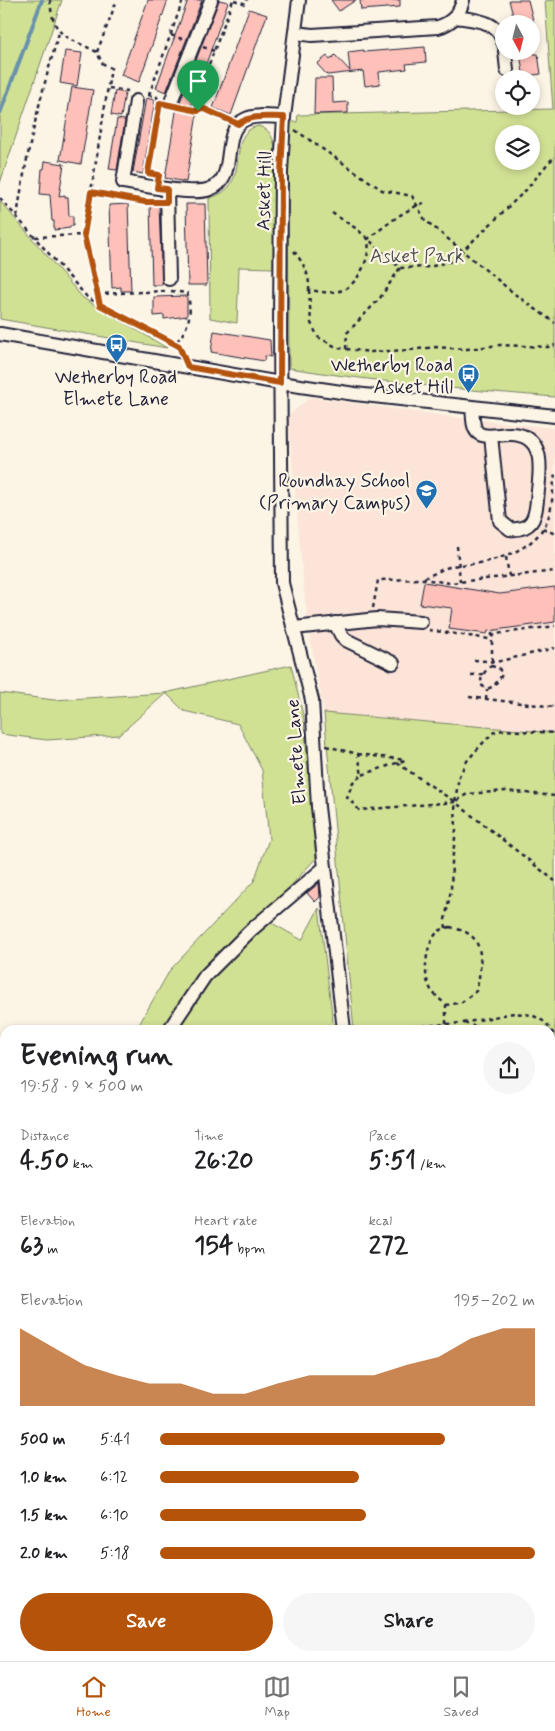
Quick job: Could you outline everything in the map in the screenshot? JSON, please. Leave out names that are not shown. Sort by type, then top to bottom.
[{"type":"street","points":[[173,104],[211,0]]},
{"type":"street","name":"Asket Hill","points":[[280,383],[281,172],[284,117],[299,0]]},
{"type":"street","points":[[296,33],[312,34],[432,28],[445,25],[455,17],[463,0]]},
{"type":"street","points":[[455,17],[483,21],[495,29]]},
{"type":"street","points":[[506,60],[507,70]]},
{"type":"street","points":[[136,102],[123,182],[164,193],[204,191],[217,185],[226,173],[234,131],[238,124],[254,117],[284,117]]},
{"type":"street","points":[[164,193],[170,279]]},
{"type":"street","points":[[0,334],[280,383],[355,394],[555,416]]},
{"type":"street","name":"Elmete Lane","points":[[280,383],[282,583],[312,700],[318,807],[343,1025]]},
{"type":"street","points":[[472,407],[476,431],[482,436],[520,435],[536,447],[540,456],[541,466],[535,514],[531,523],[523,528],[514,529],[506,527],[500,521],[491,436]]},
{"type":"street","points":[[294,628],[374,619],[421,622]]},
{"type":"street","points":[[334,623],[341,636],[346,640],[393,663]]},
{"type":"street","points":[[172,1025],[205,976],[250,931],[325,867]]},
{"type":"path","points":[[50,0],[52,18],[59,33],[98,52]]},
{"type":"path","points":[[100,305],[84,235],[111,68],[102,63],[98,52],[117,0]]},
{"type":"path","points":[[149,95],[183,0]]},
{"type":"path","points":[[238,124],[194,105],[233,0],[246,4],[247,0]]},
{"type":"path","points":[[16,217],[41,96],[59,33]]},
{"type":"path","points":[[91,192],[145,202],[164,193],[159,175],[148,173],[160,103],[173,104],[198,111],[200,107]]},
{"type":"path","points":[[284,117],[297,132],[322,147],[382,190],[412,196],[425,220],[516,295],[555,323]]},
{"type":"path","points":[[332,213],[357,229],[400,268],[429,267],[452,262],[526,190],[555,157]]},
{"type":"path","points":[[0,198],[86,297],[179,346],[188,367]]},
{"type":"path","points":[[368,239],[390,222],[417,205],[426,202]]},
{"type":"path","points":[[35,237],[84,235]]},
{"type":"path","points":[[310,290],[326,293],[347,288],[361,272],[370,249],[368,239]]},
{"type":"path","points":[[294,251],[310,278],[311,323],[318,337],[338,348],[371,352],[410,350],[436,346],[467,349],[500,345],[548,347],[555,345]]},
{"type":"path","points":[[346,349],[347,333],[380,298],[400,268]]},
{"type":"path","points":[[97,294],[168,291],[187,293],[190,306],[188,322],[184,333],[175,344]]},
{"type":"path","points":[[423,579],[450,566],[479,563],[506,557],[526,547],[543,528],[550,512],[555,474]]},
{"type":"path","points":[[531,523],[555,534]]},
{"type":"path","points":[[456,546],[460,582]]},
{"type":"path","points":[[506,557],[508,576]]},
{"type":"path","points":[[374,619],[373,605],[378,580],[423,579],[460,582],[555,571]]},
{"type":"path","points":[[421,622],[428,630],[489,639],[496,634],[555,626]]},
{"type":"path","points":[[487,689],[492,688],[501,677],[501,670],[494,662],[492,630]]},
{"type":"path","points":[[474,660],[494,662],[555,648]]},
{"type":"path","points":[[487,689],[480,682],[489,667],[496,666]]},
{"type":"path","points":[[472,675],[484,674]]},
{"type":"path","points":[[486,699],[487,689]]},
{"type":"path","points":[[468,697],[555,707]]},
{"type":"path","points":[[446,928],[445,920],[451,890],[459,776],[466,761],[494,732],[504,730],[555,733]]},
{"type":"path","points":[[315,743],[358,754],[405,760],[362,775],[353,782],[347,797],[359,810],[456,802],[467,794],[506,791],[555,796]]},
{"type":"path","points":[[358,754],[362,775]]},
{"type":"path","points":[[397,763],[456,802],[555,881]]},
{"type":"path","points":[[450,926],[464,931],[475,939],[480,955],[480,979],[476,991],[462,1002],[446,1005],[435,996],[428,986],[426,972],[427,955],[432,939],[440,930],[450,926]]},
{"type":"path","points":[[446,1005],[446,1024]]},
{"type":"path","points":[[435,1025],[462,1023],[514,1013],[532,1015],[547,1025]]},
{"type":"path","points":[[462,1023],[470,1025]]},
{"type":"shaded area","name":"Roundhay School (Primary Campus)","points":[[310,397],[454,417],[555,428],[555,733],[324,713],[311,644],[304,592],[288,416]]},
{"type":"green space","points":[[0,0],[62,0],[0,183]]},
{"type":"green space","name":"Asket Park","points":[[555,0],[555,397],[422,385],[289,368],[289,122],[297,122],[298,115],[495,110],[495,115],[540,115],[540,109],[553,109],[545,1]]},
{"type":"green space","points":[[258,126],[269,133],[275,146],[273,268],[239,267],[237,323],[210,318],[209,198],[223,192],[231,184],[242,139],[248,131]]},
{"type":"green space","points":[[0,201],[83,298],[167,348],[0,319]]},
{"type":"green space","points":[[291,665],[304,719],[316,858],[288,889],[270,922],[302,940],[319,908],[333,1025],[139,1025],[170,970],[254,881],[269,839],[262,770],[238,724],[184,711],[166,693],[119,735],[47,740],[0,734],[0,693],[54,700],[165,693]]},
{"type":"green space","points":[[324,713],[555,733],[555,1025],[354,1025]]},
{"type":"building","points":[[148,0],[168,0],[139,82],[121,75]]},
{"type":"building","points":[[188,0],[202,0],[166,92],[156,88]]},
{"type":"building","points":[[219,0],[228,2],[189,112],[197,114],[186,182],[165,178],[177,106]]},
{"type":"building","points":[[331,0],[356,0],[339,11]]},
{"type":"building","points":[[360,0],[400,0],[400,7],[361,10]]},
{"type":"building","points":[[509,0],[528,0],[532,15],[513,15]]},
{"type":"building","points":[[249,9],[267,15],[231,115],[213,108]]},
{"type":"building","points":[[425,47],[426,62],[406,64],[407,69],[379,72],[380,84],[365,86],[363,71],[327,75],[317,64],[327,56],[330,60],[335,55],[350,71],[348,52]]},
{"type":"building","points":[[65,51],[82,53],[77,86],[60,83]]},
{"type":"building","points":[[521,60],[539,60],[541,74],[540,70],[523,70]]},
{"type":"building","points":[[315,78],[332,78],[333,103],[348,102],[348,113],[314,114]]},
{"type":"building","points":[[72,87],[93,90],[81,164],[60,160]]},
{"type":"building","points":[[115,91],[125,93],[121,117],[111,115]]},
{"type":"building","points":[[146,98],[155,100],[143,174],[133,172]]},
{"type":"building","points":[[117,119],[125,120],[117,170],[109,169]]},
{"type":"building","points":[[45,161],[64,164],[59,196],[65,195],[65,197],[68,197],[69,216],[73,216],[73,226],[70,226],[70,228],[54,230],[50,195],[40,194],[42,169],[44,169]]},
{"type":"building","points":[[128,204],[131,291],[121,291],[121,287],[112,288],[109,205]]},
{"type":"building","points":[[150,204],[159,204],[162,285],[152,285]]},
{"type":"building","points":[[186,204],[205,204],[207,285],[188,285]]},
{"type":"building","points":[[187,296],[187,316],[164,319],[164,315],[154,316],[154,297]]},
{"type":"building","points":[[214,331],[270,340],[271,357],[265,356],[264,361],[211,352]]},
{"type":"building","points":[[424,582],[500,594],[555,587],[555,622],[488,631],[487,634],[449,629],[452,608],[420,604]]},
{"type":"building","points":[[319,883],[320,897],[315,902],[307,893]]},
{"type":"waterway","points":[[0,113],[42,0]]},
{"type":"place","name":"Wetherby Road Elmete Lane","points":[[116,364]]},
{"type":"place","name":"Wetherby Road Asket Hill","points":[[469,394]]},
{"type":"place","name":"Roundhay School (Primary Campus)","points":[[426,510]]},
{"type":"route","points":[[160,103],[198,111],[200,107],[238,124],[254,117],[284,117],[281,172],[280,383],[188,367],[179,346],[100,305],[84,235],[91,192],[145,202],[167,202],[167,189],[157,188],[159,175],[148,173],[160,103]]}]
